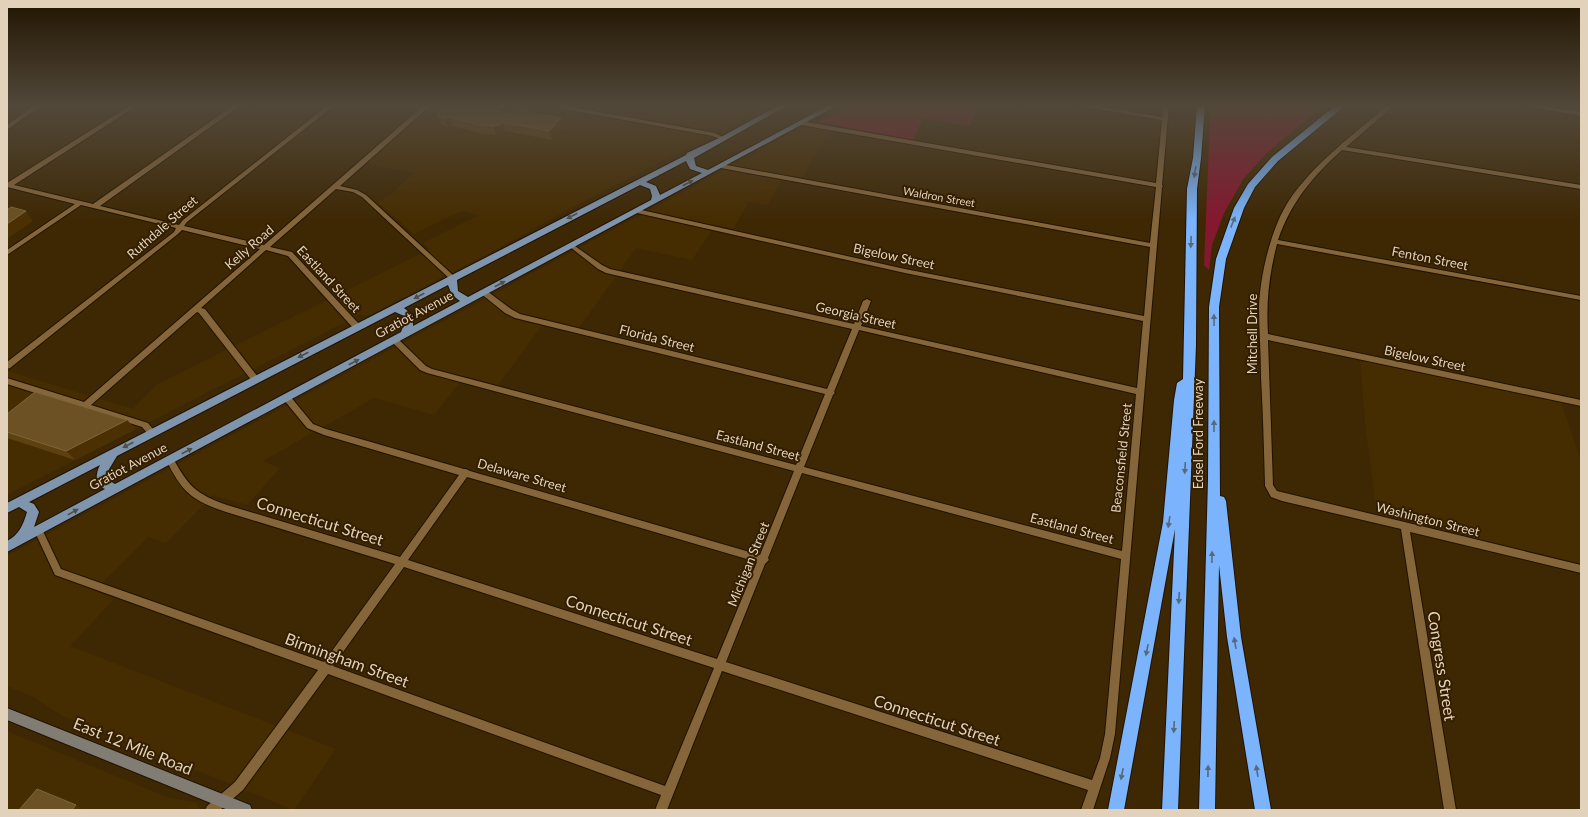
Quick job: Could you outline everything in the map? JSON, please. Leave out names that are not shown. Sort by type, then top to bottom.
[{"type":"highway","name":"Edsel Ford Freeway","points":[[1170,810],[1190,345],[1192,189],[1198,143]]},
{"type":"highway","name":"Edsel Ford Freeway","points":[[1207,810],[1214,479],[1214,307],[1221,259],[1239,208],[1251,186],[1275,159],[1295,143]]},
{"type":"highway","points":[[1116,810],[1170,522],[1179,402],[1190,345]]},
{"type":"highway","points":[[1214,479],[1221,513],[1224,553],[1234,636],[1263,810]]},
{"type":"main road","name":"Gratiot Avenue","points":[[7,508],[715,143]]},
{"type":"main road","name":"Gratiot Avenue","points":[[7,547],[764,143]]},
{"type":"main road","points":[[690,155],[690,161],[693,167],[709,172]]},
{"type":"main road","points":[[639,182],[654,188],[656,196],[654,202]]},
{"type":"main road","points":[[453,278],[454,294],[469,301]]},
{"type":"main road","points":[[393,309],[408,315],[409,324],[405,335]]},
{"type":"main road","points":[[114,452],[105,464],[101,479],[102,483],[114,489]]},
{"type":"main road","points":[[18,502],[30,507],[33,512],[28,528],[18,541]]},
{"type":"main road","name":"East 12 Mile Road","points":[[7,714],[245,810]]},
{"type":"street","points":[[8,185],[74,143]]},
{"type":"street","points":[[95,206],[184,143]]},
{"type":"street","name":"Ruthdale Street","points":[[7,366],[176,233],[186,221],[284,143]]},
{"type":"street","name":"Kelly Road","points":[[86,405],[385,143]]},
{"type":"street","points":[[916,143],[1160,186]]},
{"type":"street","name":"Beaconsfield Street","points":[[1087,810],[1105,758],[1110,734],[1163,143]]},
{"type":"street","name":"Mitchell Drive","points":[[1271,491],[1268,486],[1263,336],[1265,285],[1275,241],[1290,204],[1310,178],[1348,143]]},
{"type":"street","points":[[1342,148],[1581,187]]},
{"type":"street","name":"Waldron Street","points":[[721,166],[1154,246]]},
{"type":"street","points":[[8,185],[80,203]]},
{"type":"street","points":[[336,187],[355,191],[364,196],[453,278]]},
{"type":"street","points":[[7,253],[80,203]]},
{"type":"street","name":"Eastland Street","points":[[80,203],[290,254],[357,327]]},
{"type":"street","name":"Bigelow Street","points":[[636,211],[898,269],[1147,319]]},
{"type":"street","name":"Fenton Street","points":[[1275,241],[1581,298]]},
{"type":"street","name":"Georgia Street","points":[[572,246],[604,269],[1141,392]]},
{"type":"street","name":"Florida Street","points":[[484,293],[508,311],[518,316],[831,393]]},
{"type":"street","name":"Michigan Street","points":[[661,810],[764,560],[868,301]]},
{"type":"street","points":[[195,310],[202,311],[255,379]]},
{"type":"street","name":"Bigelow Street","points":[[1263,336],[1581,403]]},
{"type":"street","name":"Eastland Street","points":[[395,341],[422,368],[430,371],[1126,556]]},
{"type":"street","points":[[7,381],[145,425],[152,433]]},
{"type":"street","name":"Delaware Street","points":[[287,398],[305,421],[310,426],[318,430],[764,560]]},
{"type":"street","name":"Connecticut Street","points":[[170,460],[182,483],[192,493],[201,499],[402,562],[1096,787]]},
{"type":"street","points":[[211,810],[239,786],[326,668],[466,472]]},
{"type":"street","name":"Washington Street","points":[[1271,491],[1282,497],[1581,569]]},
{"type":"street","name":"Congress Street","points":[[1405,527],[1450,810]]},
{"type":"street","name":"Birmingham Street","points":[[38,530],[58,572],[67,576],[668,792]]},
{"type":"shaded area","points":[[389,143],[697,143],[371,314],[366,316],[359,315],[7,495],[7,371],[133,409],[158,384],[430,249],[423,243],[479,215],[462,211],[414,234],[377,202],[390,195],[413,173],[366,163]]},
{"type":"shaded area","points":[[774,143],[823,143],[802,178],[785,175],[767,205],[749,202],[733,229],[715,225],[692,260],[636,248],[579,328],[546,320],[498,385],[465,376],[434,415],[374,398],[263,461],[280,468],[247,505],[213,495],[166,543],[148,537],[94,591],[114,599],[70,646],[336,749],[294,810],[61,715],[33,697],[7,686],[7,556]]},
{"type":"shaded area","points":[[1209,143],[1279,143],[1268,152],[1244,178],[1225,211],[1212,245],[1209,270],[1204,265]]},
{"type":"shaded area","points":[[1360,359],[1561,402],[1581,461],[1581,564],[1377,515],[1365,422]]},
{"type":"shaded area","points":[[7,731],[169,798],[196,802],[200,810],[7,810]]},
{"type":"building","points":[[11,207],[26,211],[7,224],[7,210]]},
{"type":"building","points":[[35,392],[127,420],[66,451],[7,432],[7,414]]},
{"type":"building","points":[[37,789],[76,805],[72,810],[19,810]]}]
